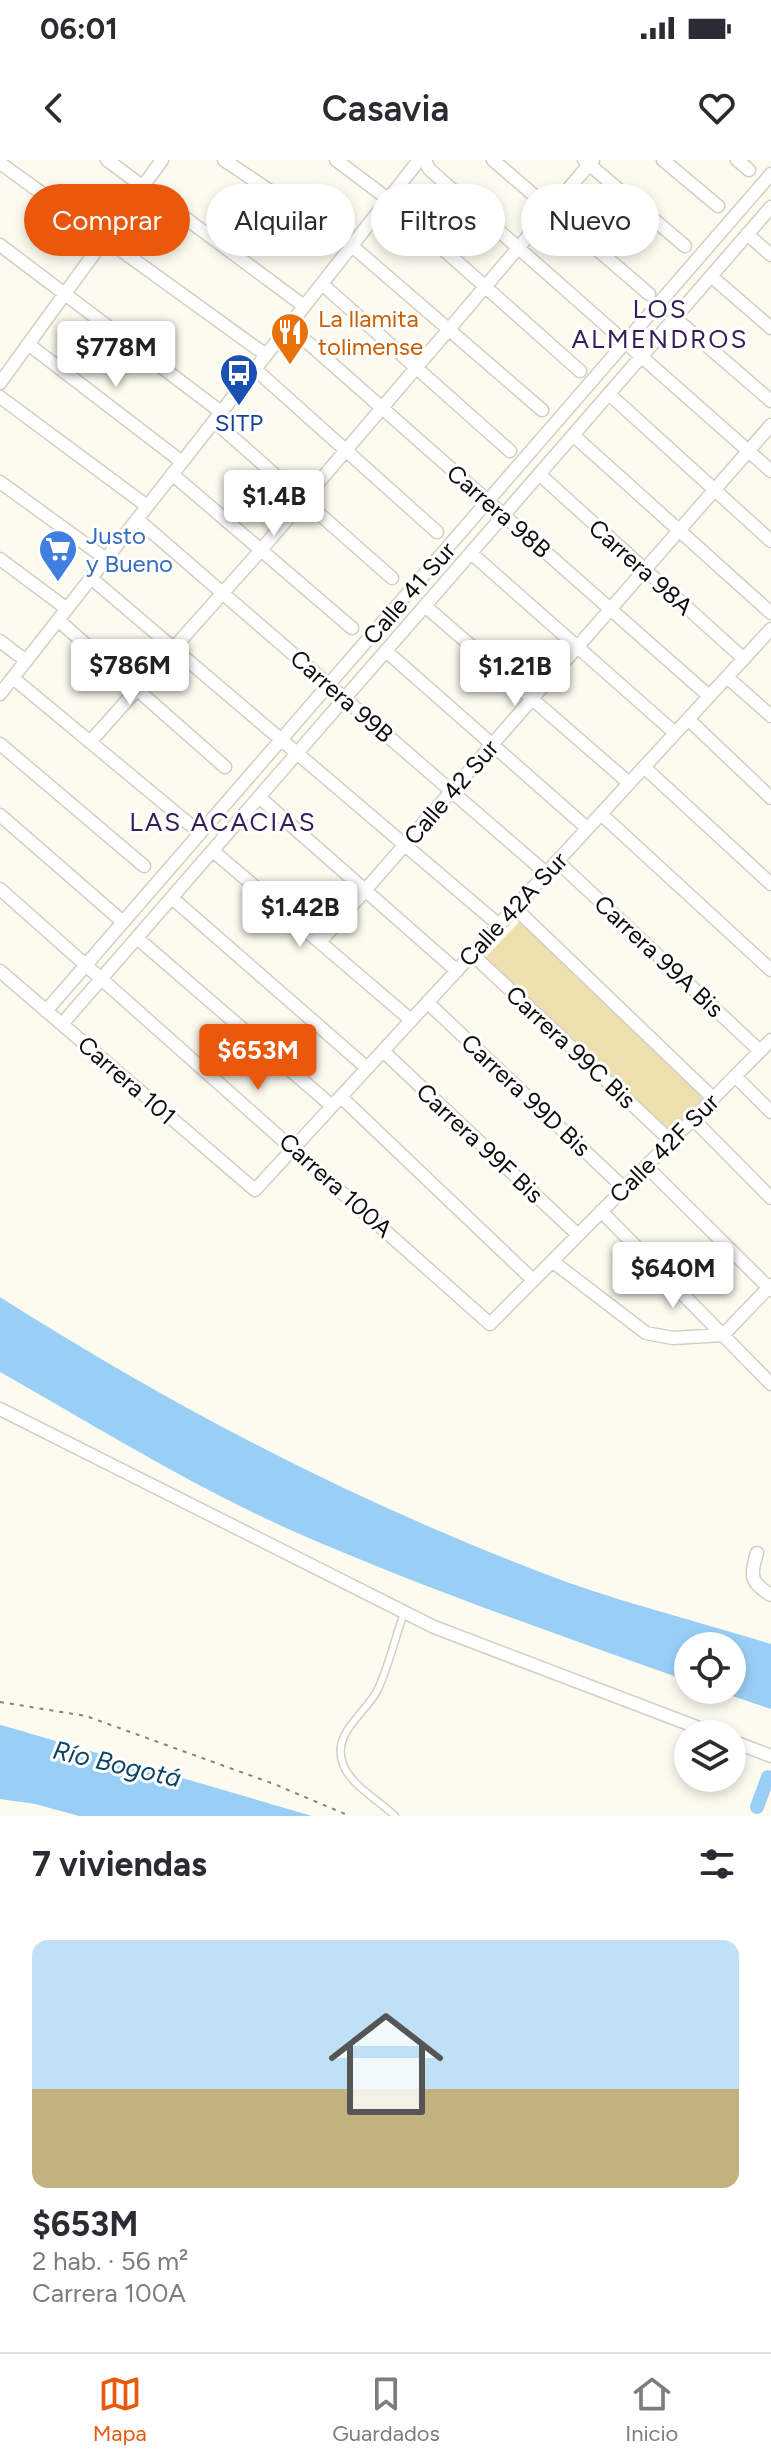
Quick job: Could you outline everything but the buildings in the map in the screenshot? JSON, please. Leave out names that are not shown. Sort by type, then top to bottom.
[{"type":"street","points":[[107,160],[139,184]]},
{"type":"street","points":[[145,184],[162,160]]},
{"type":"street","points":[[224,160],[260,184]]},
{"type":"street","points":[[336,160],[371,187]]},
{"type":"street","points":[[401,184],[422,160],[771,471]]},
{"type":"street","points":[[493,160],[521,184]]},
{"type":"street","points":[[663,160],[718,206]]},
{"type":"street","points":[[737,160],[749,170]]},
{"type":"street","points":[[570,184],[589,161],[685,246]]},
{"type":"street","points":[[0,163],[29,184]]},
{"type":"street","name":"Calle 41 Sur","points":[[46,1011],[771,174]]},
{"type":"street","name":"Calle 41 Sur","points":[[62,1024],[771,207]]},
{"type":"street","points":[[355,242],[371,221]]},
{"type":"street","points":[[190,222],[304,306]]},
{"type":"street","points":[[747,234],[771,255]]},
{"type":"street","points":[[90,742],[261,550],[521,243]]},
{"type":"street","points":[[0,245],[218,417],[303,499],[392,578]]},
{"type":"street","points":[[355,249],[542,410]]},
{"type":"street","points":[[0,383],[92,256]]},
{"type":"street","points":[[128,256],[266,355]]},
{"type":"street","points":[[0,694],[344,256]]},
{"type":"street","points":[[451,256],[580,371]]},
{"type":"street","points":[[605,256],[649,294]]},
{"type":"street","points":[[711,276],[771,328]]},
{"type":"street","points":[[322,284],[510,451]]},
{"type":"street","points":[[675,318],[771,401]]},
{"type":"street","name":"Carrera 98B","points":[[289,326],[709,696]]},
{"type":"street","points":[[28,344],[182,462]]},
{"type":"street","points":[[255,369],[437,532]]},
{"type":"street","points":[[609,394],[771,541]]},
{"type":"street","points":[[0,397],[147,506]]},
{"type":"street","name":"Calle 42 Sur","points":[[320,942],[771,425]]},
{"type":"street","points":[[573,435],[771,613]]},
{"type":"street","points":[[172,474],[352,628]]},
{"type":"street","name":"Carrera 98A","points":[[539,474],[744,659]]},
{"type":"street","points":[[0,482],[106,559]]},
{"type":"street","name":"Carrera 99B","points":[[137,519],[546,873]]},
{"type":"street","points":[[471,553],[675,733]]},
{"type":"street","points":[[0,559],[67,609]]},
{"type":"street","points":[[91,578],[499,925]]},
{"type":"street","points":[[425,606],[629,783]]},
{"type":"street","points":[[58,620],[225,767]]},
{"type":"street","name":"Calle 42A Sur","points":[[255,1190],[771,629]]},
{"type":"street","points":[[0,641],[26,661]]},
{"type":"street","points":[[386,651],[587,828]]},
{"type":"street","points":[[727,677],[771,716]]},
{"type":"street","points":[[13,678],[200,833]]},
{"type":"street","points":[[688,719],[771,798]]},
{"type":"street","points":[[0,744],[144,866]]},
{"type":"street","points":[[644,767],[771,884]]},
{"type":"street","points":[[259,797],[457,971]]},
{"type":"street","points":[[601,814],[771,970]]},
{"type":"street","points":[[0,815],[123,922]]},
{"type":"street","points":[[213,851],[411,1020]]},
{"type":"street","name":"Carrera 99A Bis","points":[[557,861],[760,1051]]},
{"type":"street","name":"Carrera 100A","points":[[0,889],[490,1324]]},
{"type":"street","points":[[172,898],[367,1068]]},
{"type":"street","points":[[515,908],[713,1098]]},
{"type":"street","points":[[137,938],[336,1102],[533,1280]]},
{"type":"street","name":"Carrera 99C Bis","points":[[472,954],[671,1141]]},
{"type":"street","name":"Carrera 101","points":[[0,971],[255,1190]]},
{"type":"street","name":"Carrera 99D Bis","points":[[427,1002],[624,1188]]},
{"type":"street","name":"Calle 42F Sur","points":[[490,1324],[771,1040]]},
{"type":"street","name":"Carrera 99F Bis","points":[[383,1051],[578,1235]]},
{"type":"street","points":[[735,1076],[771,1112]]},
{"type":"street","points":[[693,1119],[771,1198]]},
{"type":"street","points":[[552,1261],[646,1333],[673,1338],[723,1335],[770,1287],[646,1166]]},
{"type":"street","points":[[601,1211],[771,1384]]},
{"type":"street","points":[[0,1409],[404,1613],[490,1651],[677,1720]]},
{"type":"street","points":[[757,1553],[750,1574],[755,1585],[771,1595]]},
{"type":"street","points":[[746,1746],[771,1756]]},
{"type":"lane","points":[[395,1816],[349,1775],[342,1762],[342,1748],[346,1730],[377,1692],[404,1613]]},
{"type":"path","points":[[0,1702],[86,1716],[274,1784],[350,1816]]},
{"type":"shaded area","points":[[519,922],[704,1097],[669,1134],[484,959]]},
{"type":"water","points":[[0,1297],[196,1413],[400,1514],[568,1582],[730,1632],[674,1632],[674,1676],[490,1610],[295,1532],[183,1476],[0,1372]]},
{"type":"water","points":[[746,1637],[771,1644],[771,1709],[746,1701]]},
{"type":"water","name":"Río Bogotá","points":[[0,1725],[312,1816],[79,1816],[35,1804],[0,1799]]},
{"type":"waterway","points":[[757,1807],[768,1777]]},
{"type":"place","name":"La llamita tolimense","points":[[290,366]]},
{"type":"place","name":"SITP","points":[[239,407]]},
{"type":"place","name":"Justo y Bueno","points":[[58,583]]},
{"type":"district","name":"LOS ALMENDROS","points":[[660,324]]},
{"type":"district","name":"LAS ACACIAS","points":[[223,822]]}]
